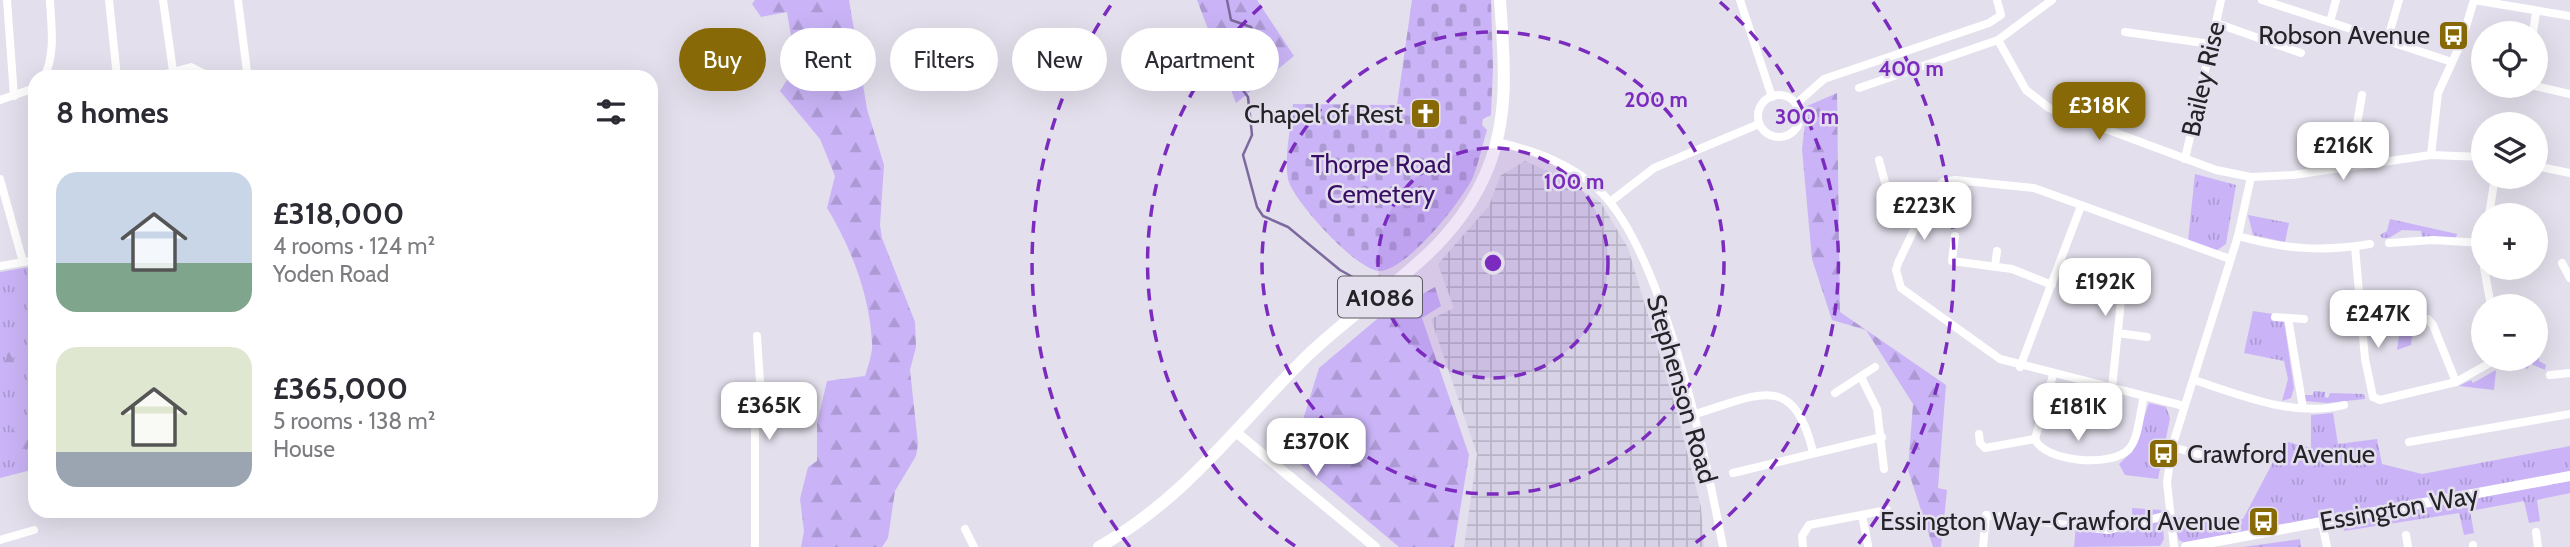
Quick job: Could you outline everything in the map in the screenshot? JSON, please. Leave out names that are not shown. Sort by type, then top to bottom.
[{"type":"main road","name":"A1086","points":[[1099,547],[1166,503],[1237,433],[1306,357],[1415,268],[1445,239],[1477,192],[1497,142],[1505,66],[1500,0]]},
{"type":"street","points":[[7,0],[14,96]]},
{"type":"street","points":[[47,70],[51,49],[50,0]]},
{"type":"street","points":[[109,0],[116,70]]},
{"type":"street","points":[[163,0],[173,70]]},
{"type":"street","points":[[238,0],[246,70]]},
{"type":"street","points":[[1740,0],[1772,97]]},
{"type":"street","points":[[1796,104],[1824,79],[1989,23],[2001,15],[1997,0]]},
{"type":"street","points":[[1859,88],[1998,40],[2052,0]]},
{"type":"street","name":"Bailey Rise","points":[[2185,159],[2221,0]]},
{"type":"street","points":[[2262,0],[2452,62]]},
{"type":"street","points":[[2330,22],[2336,0]]},
{"type":"street","points":[[2387,41],[2399,0]]},
{"type":"street","points":[[2431,155],[2438,93],[2474,0],[2570,16]]},
{"type":"street","points":[[2535,21],[2536,12]]},
{"type":"street","points":[[2216,23],[2301,53]]},
{"type":"street","points":[[2125,32],[2211,44]]},
{"type":"street","points":[[1998,40],[2026,90],[2049,108],[2218,171],[2251,177],[2293,175],[2431,155],[2471,157]]},
{"type":"street","points":[[178,70],[191,67],[197,70]]},
{"type":"street","points":[[2548,89],[2570,94]]},
{"type":"street","points":[[0,100],[28,91]]},
{"type":"street","points":[[2358,165],[2356,130],[2362,95]]},
{"type":"street","points":[[1783,96],[1796,104],[1799,121],[1791,133],[1776,137],[1769,135],[1759,124],[1758,110],[1772,97],[1783,96]]},
{"type":"street","points":[[1610,202],[1654,168],[1759,124]]},
{"type":"street","name":"Stephenson Road","points":[[1497,142],[1551,158],[1587,180],[1610,202],[1634,238],[1672,334],[1723,547]]},
{"type":"street","points":[[1879,160],[1892,209],[1917,224]]},
{"type":"street","points":[[2548,168],[2570,173]]},
{"type":"street","points":[[2174,547],[2167,482],[2172,447],[2238,236],[2251,177]]},
{"type":"street","points":[[0,179],[23,262]]},
{"type":"street","points":[[2184,406],[2020,367],[1982,349],[1901,288],[1896,270],[1898,263],[1933,190],[1942,183],[1955,180],[2034,188],[2230,259]]},
{"type":"street","points":[[2020,367],[2081,206]]},
{"type":"street","points":[[1955,236],[1952,261],[2012,269],[2052,285]]},
{"type":"street","points":[[2238,236],[2274,246],[2305,250],[2370,244]]},
{"type":"street","points":[[2389,243],[2433,240],[2471,242]]},
{"type":"street","points":[[2355,247],[2365,359],[2374,397],[2380,400],[2456,382],[2476,371]]},
{"type":"street","points":[[1995,266],[1997,251]]},
{"type":"street","points":[[0,266],[28,261]]},
{"type":"street","points":[[2562,263],[2570,278]]},
{"type":"street","points":[[2112,388],[2122,290],[2139,292]]},
{"type":"street","points":[[2401,316],[2428,319],[2433,325],[2456,382]]},
{"type":"street","points":[[2275,317],[2304,319]]},
{"type":"street","points":[[2288,318],[2303,408]]},
{"type":"street","points":[[2118,333],[2147,337]]},
{"type":"street","points":[[755,547],[755,424],[760,382],[757,336]]},
{"type":"street","points":[[1835,393],[1875,367]]},
{"type":"street","points":[[2550,374],[2570,373]]},
{"type":"street","points":[[2053,375],[2035,439],[2038,448],[2047,454],[2103,461],[2119,458],[2132,447],[2144,396]]},
{"type":"street","points":[[1861,377],[1877,410],[1884,468]]},
{"type":"street","points":[[2194,380],[2267,404],[2303,408],[2344,405]]},
{"type":"street","points":[[1692,415],[1764,395],[1780,396],[1798,408],[1806,423],[1813,452]]},
{"type":"street","points":[[2416,431],[2413,442],[2570,414]]},
{"type":"street","points":[[1237,433],[1375,547]]},
{"type":"street","points":[[1979,434],[1980,443],[1985,448],[2035,439]]},
{"type":"street","points":[[1733,473],[1882,437]]},
{"type":"street","points":[[2172,447],[2224,461]]},
{"type":"street","name":"Essington Way","points":[[2186,547],[2570,476]]},
{"type":"street","points":[[1803,547],[1802,536],[1809,525],[1887,510]]},
{"type":"street","points":[[1862,514],[1868,545]]},
{"type":"street","points":[[1983,547],[1986,515],[2108,530],[2169,514]]},
{"type":"street","points":[[2322,523],[2327,547]]},
{"type":"street","points":[[965,529],[974,547]]},
{"type":"street","points":[[0,540],[34,530]]},
{"type":"street","points":[[2536,532],[2538,547]]},
{"type":"street","points":[[2406,535],[2408,547]]},
{"type":"shaded area","points":[[1525,161],[1565,179],[1601,203],[1628,248],[1676,409],[1701,507],[1704,547],[1464,547],[1477,454],[1431,319],[1454,308],[1438,264],[1489,206],[1500,176]]},
{"type":"green space","points":[[755,0],[849,0],[854,28],[790,28],[787,12],[761,17],[752,4]]},
{"type":"green space","points":[[1197,0],[1257,0],[1276,28],[1208,28]]},
{"type":"green space","name":"Thorpe Road Cemetery","points":[[1412,0],[1491,0],[1491,115],[1483,119],[1482,125],[1487,130],[1477,166],[1458,202],[1419,247],[1392,267],[1380,271],[1370,268],[1342,248],[1301,202],[1288,179],[1288,142],[1293,104],[1397,105]]},
{"type":"green space","points":[[1279,33],[1294,56],[1279,68]]},
{"type":"green space","points":[[780,91],[864,91],[884,165],[880,225],[882,238],[915,322],[916,347],[910,370],[918,444],[916,456],[895,491],[888,538],[882,547],[801,547],[804,531],[800,499],[808,467],[817,461],[817,424],[827,381],[865,376],[872,343],[858,272],[827,208],[835,176],[820,139]]},
{"type":"green space","points":[[1231,91],[1251,91],[1236,103]]},
{"type":"green space","points":[[1837,93],[1840,312],[1946,385],[1938,488],[1947,490],[1941,547],[1933,547],[1908,470],[1913,404],[1866,330],[1832,320],[1812,259],[1802,149],[1807,106]]},
{"type":"green space","points":[[2195,174],[2236,185],[2226,244],[2216,251],[2188,241]]},
{"type":"green space","points":[[2248,215],[2289,223],[2285,242],[2253,235]]},
{"type":"green space","points":[[2390,219],[2457,234],[2456,238],[2422,237],[2421,231],[2402,230],[2389,238],[2382,238],[2380,235],[2387,231]]},
{"type":"green space","points":[[28,267],[28,471],[0,478],[0,272]]},
{"type":"green space","points":[[1435,287],[1441,306],[1422,318],[1469,455],[1454,547],[1399,547],[1300,464],[1293,452],[1319,368],[1377,319]]},
{"type":"green space","points":[[2253,311],[2273,314],[2284,321],[2294,388],[2291,398],[2282,401],[2288,379],[2284,361],[2244,353]]},
{"type":"green space","points":[[2401,322],[2413,324],[2411,345],[2397,350]]},
{"type":"green space","points":[[16,334],[21,336],[2,392],[0,387],[10,341]]},
{"type":"green space","points":[[2496,371],[2494,390],[2459,386],[2471,380],[2473,383]]},
{"type":"green space","points":[[2314,391],[2325,392],[2325,397],[2328,398],[2330,393],[2364,394],[2365,399],[2327,403],[2305,401],[2304,395],[2313,395]]},
{"type":"green space","points":[[2149,403],[2166,407],[2170,418],[2158,479],[2125,475],[2119,464],[2132,452]]},
{"type":"green space","points":[[2333,413],[2338,444],[2377,439],[2382,464],[2422,474],[2570,446],[2570,472],[2185,543],[2179,540],[2172,517],[2243,519],[2284,441],[2311,448],[2311,415]]},
{"type":"green space","points":[[28,425],[28,448],[21,449],[9,440],[12,428]]},
{"type":"green space","points":[[2570,481],[2570,493],[2537,500],[2540,521],[2529,523],[2524,501],[2470,511],[2474,533],[2464,535],[2459,513],[2344,531],[2341,522]]},
{"type":"green space","points":[[2132,508],[2161,510],[2164,539],[2160,546],[2074,547],[2076,526],[2132,527]]},
{"type":"green space","points":[[2300,539],[2301,547],[2243,547]]},
{"type":"waterway","points":[[1227,0],[1231,20],[1251,27],[1258,36],[1256,44],[1232,51],[1227,58],[1233,77],[1248,97],[1252,135],[1243,155],[1257,207],[1263,216],[1288,227],[1340,270],[1360,281]]},
{"type":"place","name":"Robson Avenue","points":[[2453,35]]},
{"type":"place","name":"Chapel of Rest","points":[[1426,114]]},
{"type":"place","name":"Crawford Avenue","points":[[2164,454]]},
{"type":"place","name":"Essington Way-Crawford Avenue","points":[[2263,521]]}]
